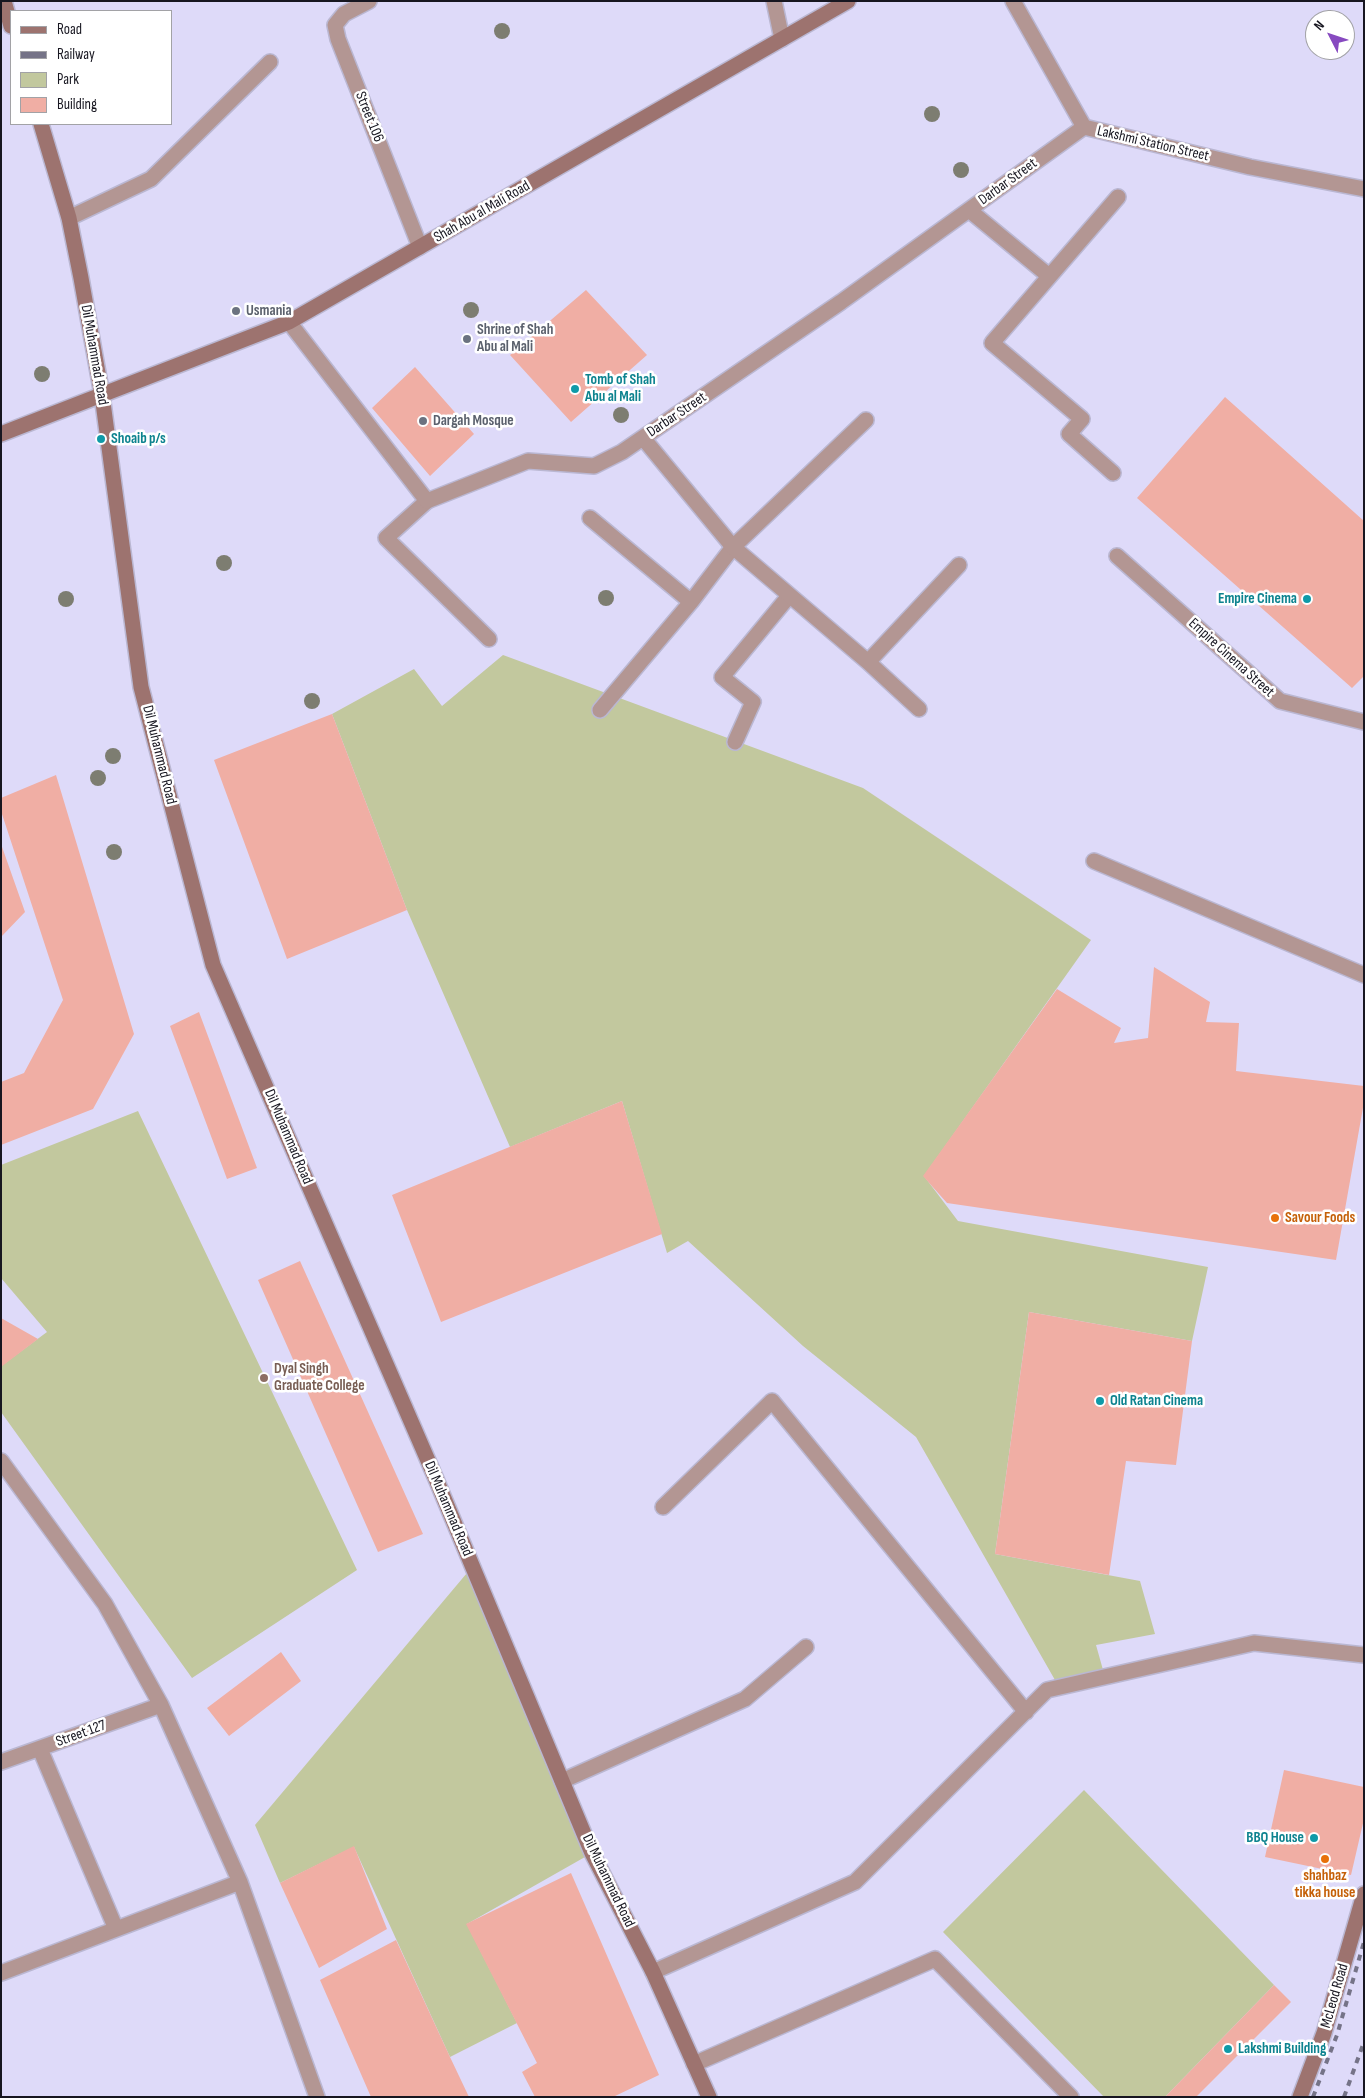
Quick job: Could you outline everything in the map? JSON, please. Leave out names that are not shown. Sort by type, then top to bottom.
[{"type":"street","points":[[4,1],[10,22]]},
{"type":"street","name":"Street 106","points":[[369,1],[344,14],[335,25],[338,38],[420,247]]},
{"type":"street","points":[[774,1],[782,39]]},
{"type":"street","name":"Shah Abu al Mali Road","points":[[1,434],[289,322],[848,1]]},
{"type":"street","name":"Lakshmi Station Street","points":[[1013,1],[1084,127],[1250,167],[1364,189]]},
{"type":"street","points":[[69,218],[151,179],[270,62]]},
{"type":"street","name":"Dil Muhammad Road","points":[[41,125],[69,218],[102,395],[141,687],[213,965],[436,1479],[592,1853],[654,1972],[709,2097]]},
{"type":"street","name":"Darbar Street","points":[[427,501],[528,461],[594,466],[622,452],[841,302],[1084,127]]},
{"type":"street","points":[[1113,473],[1068,434],[1082,419],[992,342],[1118,197]]},
{"type":"street","points":[[969,210],[1050,276]]},
{"type":"street","points":[[289,322],[427,501],[386,538],[489,639]]},
{"type":"street","points":[[600,710],[691,602],[732,547],[866,420]]},
{"type":"street","points":[[643,438],[732,547],[868,662],[919,709]]},
{"type":"street","points":[[590,518],[691,602]]},
{"type":"street","name":"Empire Cinema Street","points":[[1117,556],[1280,701],[1364,722]]},
{"type":"street","points":[[868,662],[960,565]]},
{"type":"street","points":[[735,742],[753,702],[722,677],[789,596]]},
{"type":"street","points":[[1094,861],[1364,975]]},
{"type":"street","points":[[663,1507],[772,1401],[1026,1712]]},
{"type":"street","points":[[1,1461],[105,1604],[160,1705],[240,1882],[317,2097]]},
{"type":"street","points":[[654,1972],[855,1882],[1047,1690],[1254,1643],[1364,1655]]},
{"type":"street","points":[[562,1781],[745,1699],[806,1647]]},
{"type":"street","name":"Street 127","points":[[1,1762],[160,1705]]},
{"type":"street","points":[[40,1749],[116,1929]]},
{"type":"street","points":[[1,1973],[240,1882]]},
{"type":"street","name":"McLeod Road","points":[[1300,2097],[1324,2033],[1364,1894]]},
{"type":"street","points":[[694,2064],[935,1959],[1072,2097]]},
{"type":"green space","points":[[503,655],[863,788],[1091,940],[924,1176],[958,1221],[1208,1267],[1192,1341],[1029,1312],[995,1554],[1140,1581],[1155,1634],[1096,1645],[1105,1677],[1059,1687],[916,1437],[803,1346],[688,1241],[667,1253],[622,1101],[510,1147],[407,910],[332,714],[414,669],[442,706]]},
{"type":"green space","points":[[138,1111],[357,1570],[192,1678],[1,1412],[1,1366],[47,1332],[1,1278],[1,1165]]},
{"type":"green space","points":[[472,1567],[592,1853],[467,1924],[517,2023],[450,2057],[354,1847],[280,1883],[255,1825]]},
{"type":"green space","points":[[1084,1790],[1274,1985],[1165,2097],[1104,2097],[943,1932]]},
{"type":"building","name":"Tomb of Shah Abu al Mali","points":[[586,290],[647,355],[571,422],[510,355]]},
{"type":"building","name":"Dargah Mosque","points":[[415,367],[474,434],[430,476],[372,408]]},
{"type":"building","name":"Empire Cinema","points":[[1225,397],[1364,521],[1364,676],[1352,688],[1137,498]]},
{"type":"building","points":[[332,714],[407,910],[287,959],[214,760]]},
{"type":"building","points":[[56,775],[134,1034],[93,1109],[1,1145],[1,1082],[24,1073],[63,1000],[1,811],[1,798]]},
{"type":"building","points":[[1,844],[25,912],[1,937]]},
{"type":"building","points":[[1154,967],[1210,1002],[1206,1022],[1239,1023],[1236,1071],[1364,1086],[1364,1102],[1336,1260],[947,1203],[923,1176],[1057,989],[1121,1028],[1114,1043],[1148,1038]]},
{"type":"building","points":[[199,1012],[257,1168],[227,1179],[170,1026]]},
{"type":"building","points":[[622,1101],[662,1234],[441,1322],[392,1195]]},
{"type":"building","points":[[300,1261],[423,1534],[378,1552],[258,1280]]},
{"type":"building","name":"Old Ratan Cinema","points":[[1029,1312],[1192,1341],[1176,1465],[1126,1461],[1109,1575],[995,1554]]},
{"type":"building","points":[[1,1318],[38,1339],[1,1367]]},
{"type":"building","points":[[281,1652],[301,1681],[229,1736],[207,1708]]},
{"type":"building","name":"BBQ House","points":[[1284,1770],[1364,1787],[1364,1819],[1351,1875],[1265,1857]]},
{"type":"building","points":[[354,1846],[387,1929],[319,1968],[280,1883]]},
{"type":"building","points":[[571,1873],[659,2075],[613,2097],[535,2097],[522,2072],[537,2063],[466,1924]]},
{"type":"building","points":[[396,1940],[469,2097],[371,2097],[320,1980]]},
{"type":"building","name":"Lakshmi Building","points":[[1274,1985],[1291,2002],[1196,2097],[1165,2097]]},
{"type":"railway","points":[[1313,2097],[1337,2035],[1364,1942]]},
{"type":"railway","points":[[1344,2097],[1364,2042]]},
{"type":"place","name":"Usmania","points":[[236,311]]},
{"type":"place","name":"Shrine of Shah Abu al Mali","points":[[467,339]]},
{"type":"place","name":"Tomb of Shah Abu al Mali","points":[[575,389]]},
{"type":"place","name":"Dargah Mosque","points":[[423,421]]},
{"type":"place","name":"Shoaib p/s","points":[[101,439]]},
{"type":"place","name":"Empire Cinema","points":[[1307,599]]},
{"type":"place","name":"Savour Foods","points":[[1275,1218]]},
{"type":"place","name":"Dyal Singh Graduate College","points":[[264,1378]]},
{"type":"place","name":"Old Ratan Cinema","points":[[1100,1401]]},
{"type":"place","name":"BBQ House","points":[[1314,1838]]},
{"type":"place","name":"shahbaz tikka house","points":[[1325,1859]]},
{"type":"place","name":"Lakshmi Building","points":[[1228,2049]]}]
